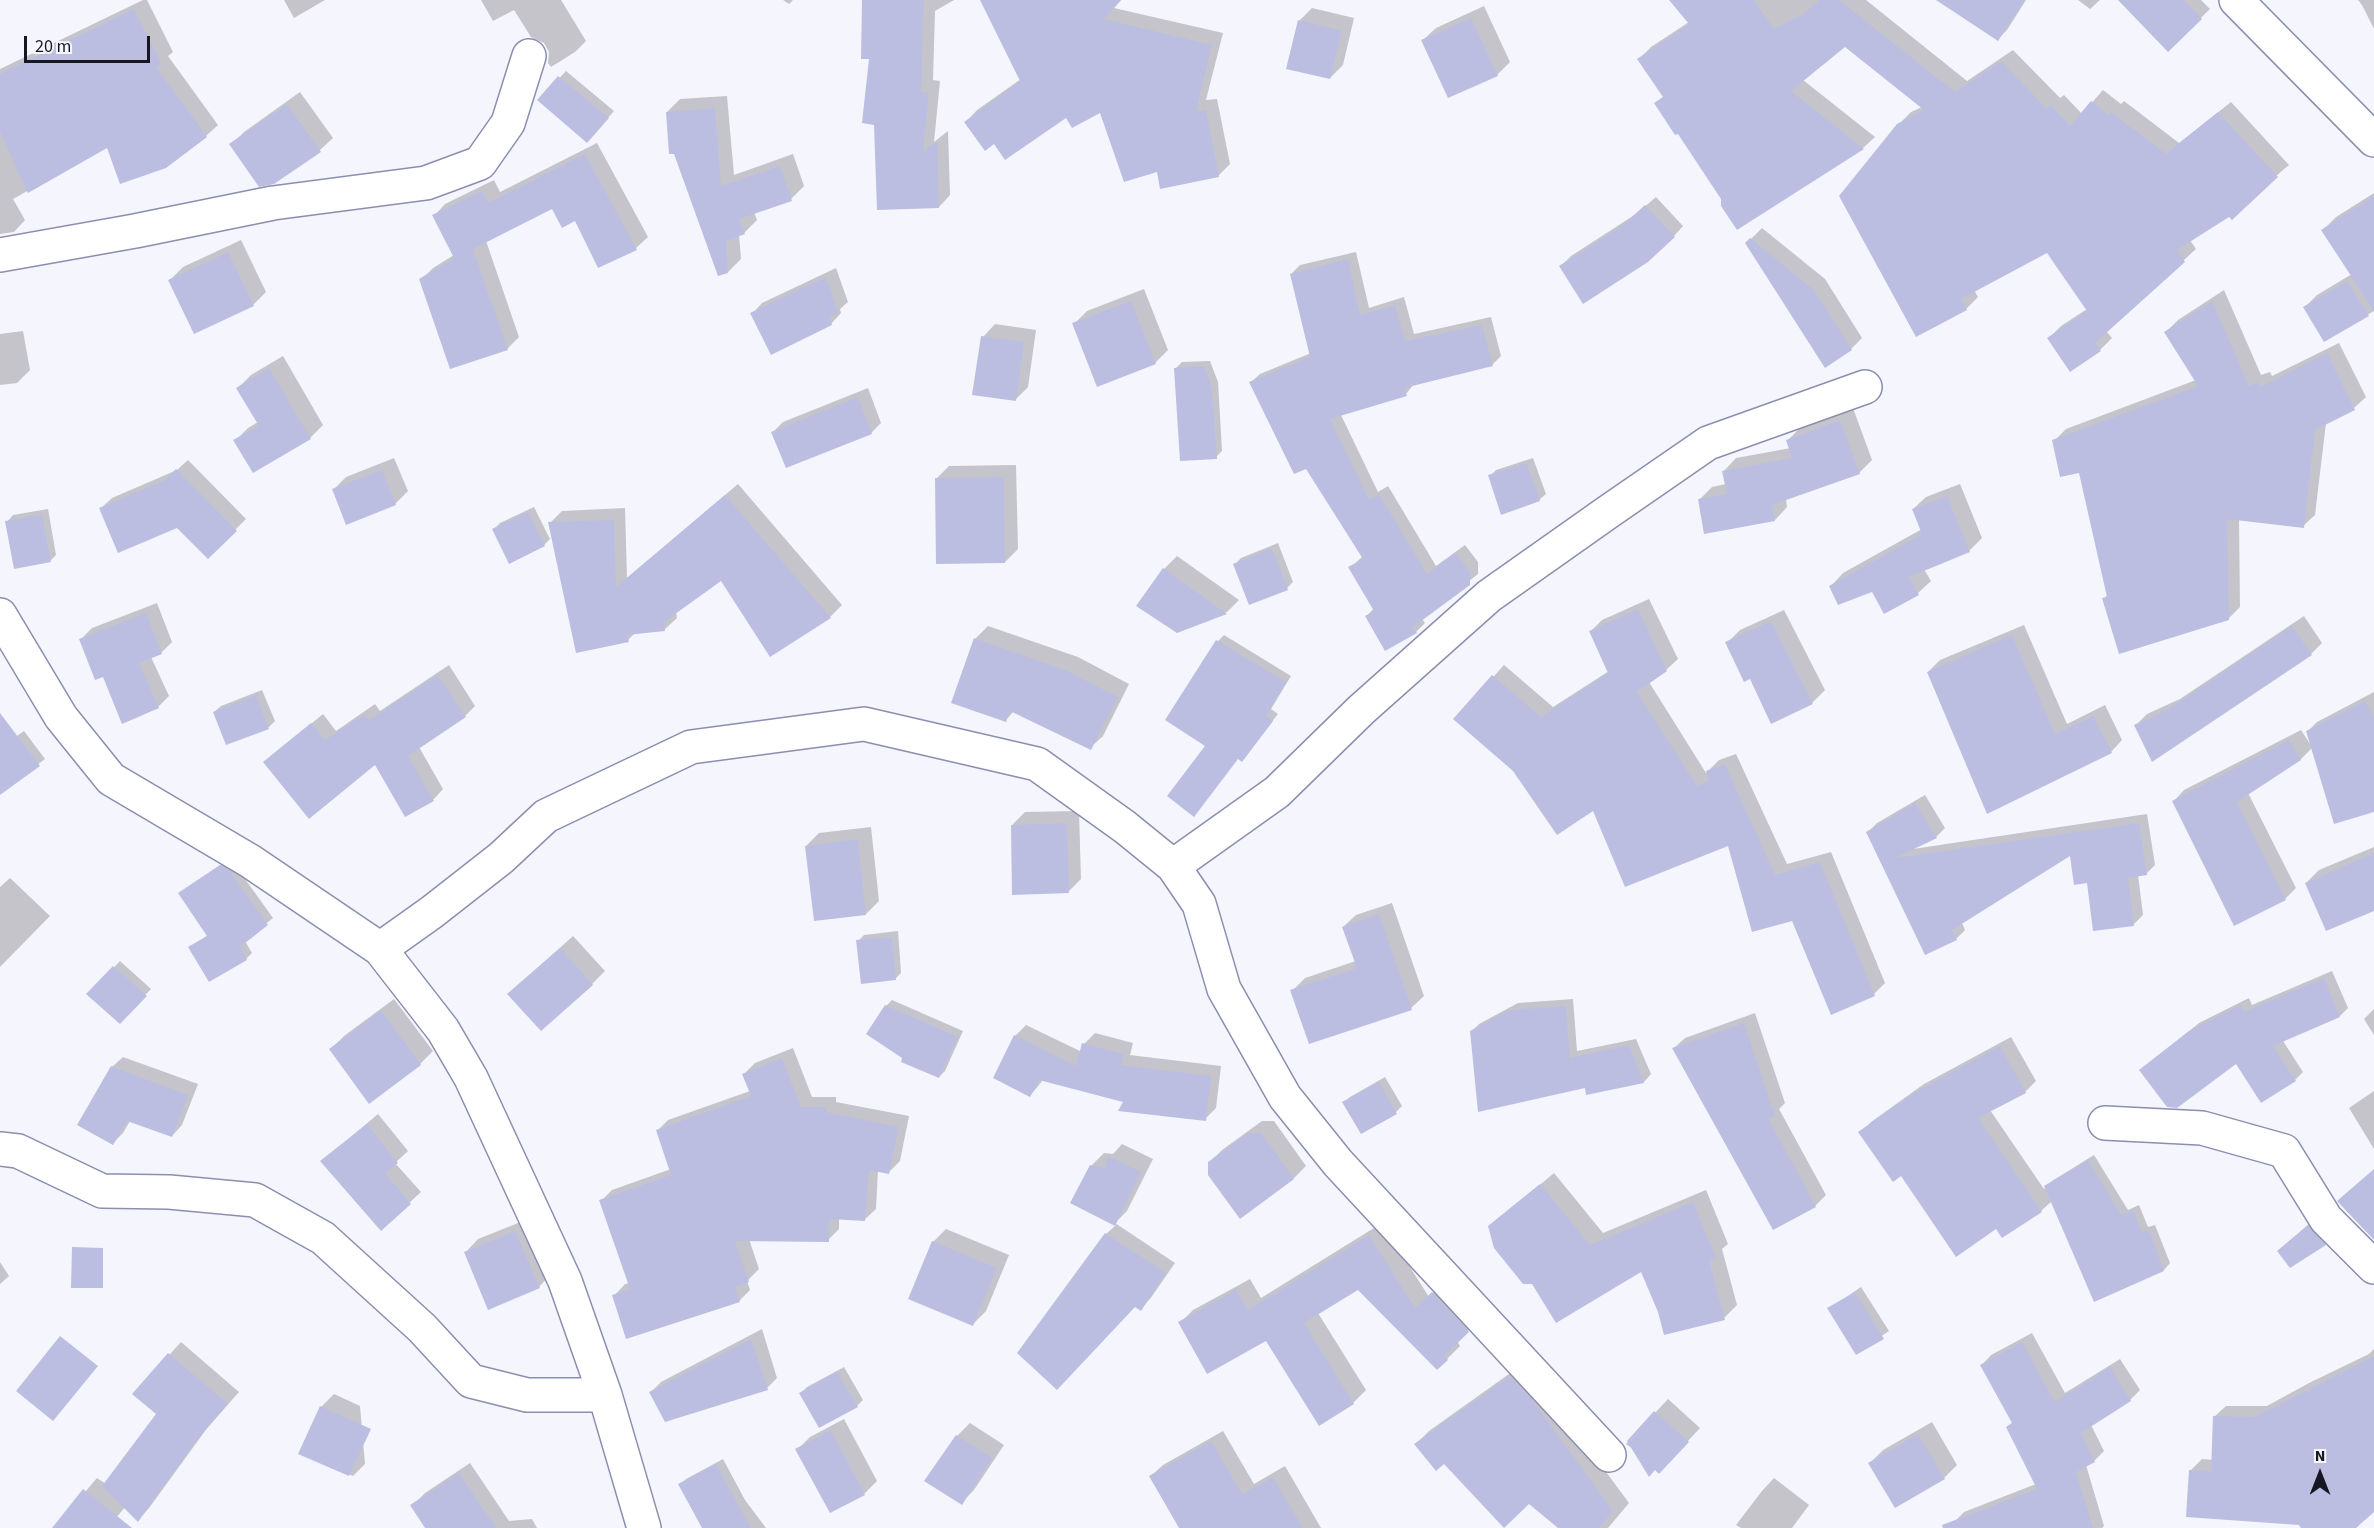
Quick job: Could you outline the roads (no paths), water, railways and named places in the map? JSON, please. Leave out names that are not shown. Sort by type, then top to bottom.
[{"type":"street","points":[[2236,0],[2374,140]]},
{"type":"street","points":[[0,255],[273,203],[426,183],[480,163],[508,123],[529,56]]},
{"type":"street","points":[[1173,866],[1277,792],[1361,710],[1489,596],[1608,512],[1708,443],[1865,387]]},
{"type":"street","points":[[0,615],[62,717],[111,779],[250,861],[380,950],[443,1030],[471,1078],[565,1281],[605,1395],[644,1528]]},
{"type":"street","points":[[380,950],[492,864],[546,816],[692,747],[864,724],[1036,764],[1125,827],[1173,866],[1199,904],[1224,989],[1285,1097],[1338,1163],[1609,1455]]},
{"type":"street","points":[[2105,1123],[2202,1128],[2284,1151],[2326,1219],[2374,1267]]},
{"type":"street","points":[[0,1149],[18,1151],[102,1191],[169,1192],[255,1200],[323,1238],[422,1328],[471,1381],[527,1395],[605,1395]]}]
